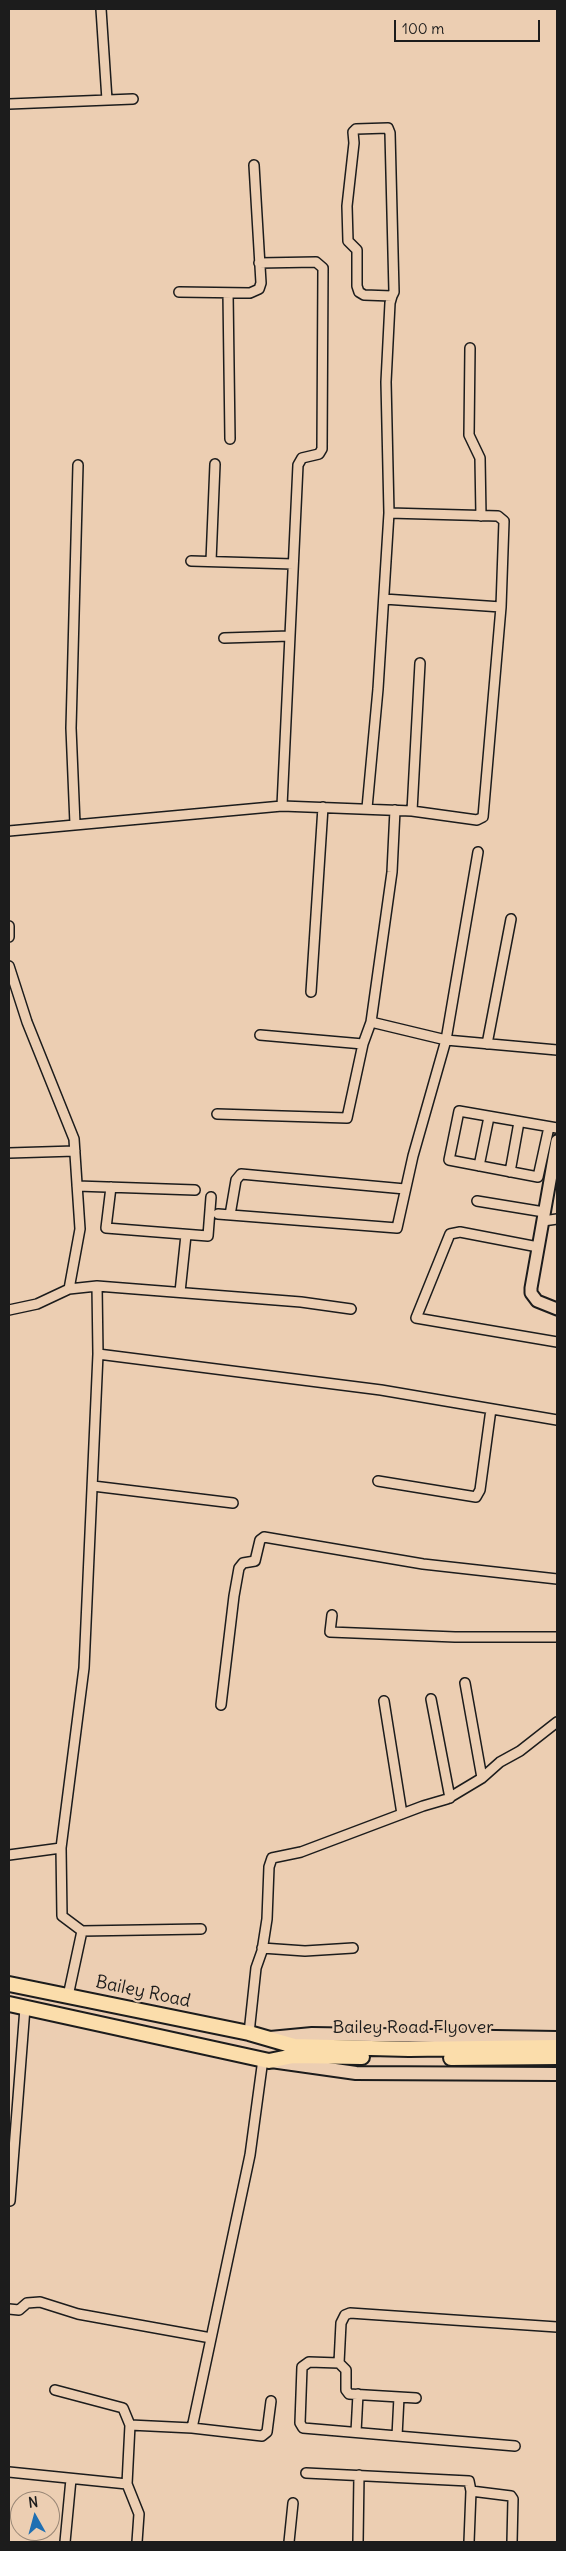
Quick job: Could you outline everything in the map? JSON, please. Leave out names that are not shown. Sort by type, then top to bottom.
[{"type":"highway","name":"Bailey Road","points":[[9,1984],[270,2038]]},
{"type":"highway","points":[[9,2004],[266,2060]]},
{"type":"highway","name":"Bailey Road Flyover","points":[[270,2038],[294,2046],[532,2052],[557,2057]]},
{"type":"highway","name":"Bailey Road Flyover","points":[[266,2060],[293,2056],[532,2052],[557,2047]]},
{"type":"main road","points":[[270,2038],[312,2034],[557,2038]]},
{"type":"main road","points":[[266,2060],[356,2072],[557,2074]]},
{"type":"street","points":[[101,9],[107,100]]},
{"type":"street","points":[[9,104],[133,99]]},
{"type":"street","points":[[367,808],[389,514],[386,382],[390,303],[394,292],[390,133],[388,128],[356,128],[353,132],[354,143],[347,206],[348,241],[356,250],[357,286],[359,292],[364,295],[392,296]]},
{"type":"street","points":[[179,292],[257,291],[261,283],[254,165]]},
{"type":"street","points":[[260,263],[316,262],[323,268],[322,449],[319,454],[304,457],[299,462],[282,806]]},
{"type":"street","points":[[228,292],[230,438]]},
{"type":"street","points":[[470,348],[469,435],[480,458],[480,516]]},
{"type":"street","points":[[210,561],[215,464]]},
{"type":"street","points":[[75,824],[71,728],[78,465]]},
{"type":"street","points":[[9,830],[282,806],[412,811],[477,820],[483,817],[501,607],[504,521],[498,516],[389,514]]},
{"type":"street","points":[[192,560],[293,564]]},
{"type":"street","points":[[384,599],[501,607]]},
{"type":"street","points":[[224,638],[290,636]]},
{"type":"street","points":[[412,811],[420,663]]},
{"type":"street","points":[[311,992],[323,807]]},
{"type":"street","points":[[217,1114],[348,1118],[363,1044],[371,1022],[392,872],[395,810]]},
{"type":"street","points":[[218,1214],[397,1228],[413,1156],[446,1040],[478,852]]},
{"type":"street","points":[[488,1044],[511,919]]},
{"type":"street","points":[[9,926],[9,937]]},
{"type":"street","points":[[9,966],[27,1022],[74,1139],[80,1229],[69,1289]]},
{"type":"street","points":[[371,1022],[446,1040],[557,1050]]},
{"type":"street","points":[[260,1035],[363,1044]]},
{"type":"street","points":[[459,1111],[489,1117],[553,1127],[538,1177],[450,1160],[459,1111]]},
{"type":"street","points":[[479,1166],[489,1117]]},
{"type":"street","points":[[510,1172],[519,1122]]},
{"type":"street","points":[[557,1141],[531,1293],[536,1301],[557,1308]]},
{"type":"street","points":[[9,1153],[75,1151]]},
{"type":"street","points":[[230,1215],[236,1180],[242,1174],[405,1189]]},
{"type":"street","points":[[77,1186],[195,1190]]},
{"type":"street","points":[[111,1187],[106,1228],[208,1236],[211,1197]]},
{"type":"street","points":[[477,1201],[557,1219]]},
{"type":"street","points":[[538,1247],[460,1232],[450,1234],[444,1242],[416,1318],[557,1342]]},
{"type":"street","points":[[180,1292],[186,1235]]},
{"type":"street","points":[[97,1286],[98,1354],[84,1668],[62,1848],[62,1916],[82,1931],[201,1929]]},
{"type":"street","points":[[9,1310],[38,1304],[69,1289],[97,1286],[301,1302],[352,1309]]},
{"type":"street","points":[[98,1354],[381,1390],[557,1420]]},
{"type":"street","points":[[378,1481],[476,1497],[480,1490],[490,1409]]},
{"type":"street","points":[[93,1486],[233,1503]]},
{"type":"street","points":[[221,1705],[239,1568],[243,1563],[255,1561],[260,1540],[264,1537],[423,1564],[557,1579]]},
{"type":"street","points":[[332,1615],[330,1632],[455,1637],[557,1637]]},
{"type":"street","points":[[465,1683],[482,1778]]},
{"type":"street","points":[[430,1699],[450,1798]]},
{"type":"street","points":[[384,1701],[402,1814]]},
{"type":"street","points":[[249,2033],[256,1968],[267,1919],[269,1863],[272,1858],[301,1852],[450,1798],[482,1778],[500,1762],[520,1751],[557,1722]]},
{"type":"street","points":[[9,1855],[62,1848]]},
{"type":"street","points":[[68,1996],[82,1931]]},
{"type":"street","points":[[262,1948],[305,1951],[353,1948]]},
{"type":"street","points":[[10,2201],[25,2008]]},
{"type":"street","points":[[192,2428],[250,2154],[266,2060]]},
{"type":"street","points":[[9,2309],[19,2310],[27,2303],[40,2302],[78,2314],[211,2338]]},
{"type":"street","points":[[339,2363],[342,2323],[345,2315],[350,2313],[557,2328]]},
{"type":"street","points":[[416,2398],[349,2394],[346,2390],[346,2370],[339,2363],[309,2362],[303,2365],[300,2423],[303,2428],[515,2446]]},
{"type":"street","points":[[55,2390],[123,2408],[130,2425],[127,2484],[139,2514],[137,2542]]},
{"type":"street","points":[[356,2432],[358,2394]]},
{"type":"street","points":[[397,2436],[399,2397]]},
{"type":"street","points":[[130,2425],[192,2428],[262,2436],[267,2432],[271,2401]]},
{"type":"street","points":[[9,2472],[127,2484]]},
{"type":"street","points":[[306,2472],[469,2480],[469,2542]]},
{"type":"street","points":[[358,2542],[359,2475]]},
{"type":"street","points":[[65,2542],[71,2478]]},
{"type":"street","points":[[470,2492],[511,2496],[513,2499],[512,2542]]},
{"type":"street","points":[[290,2542],[293,2503]]}]
